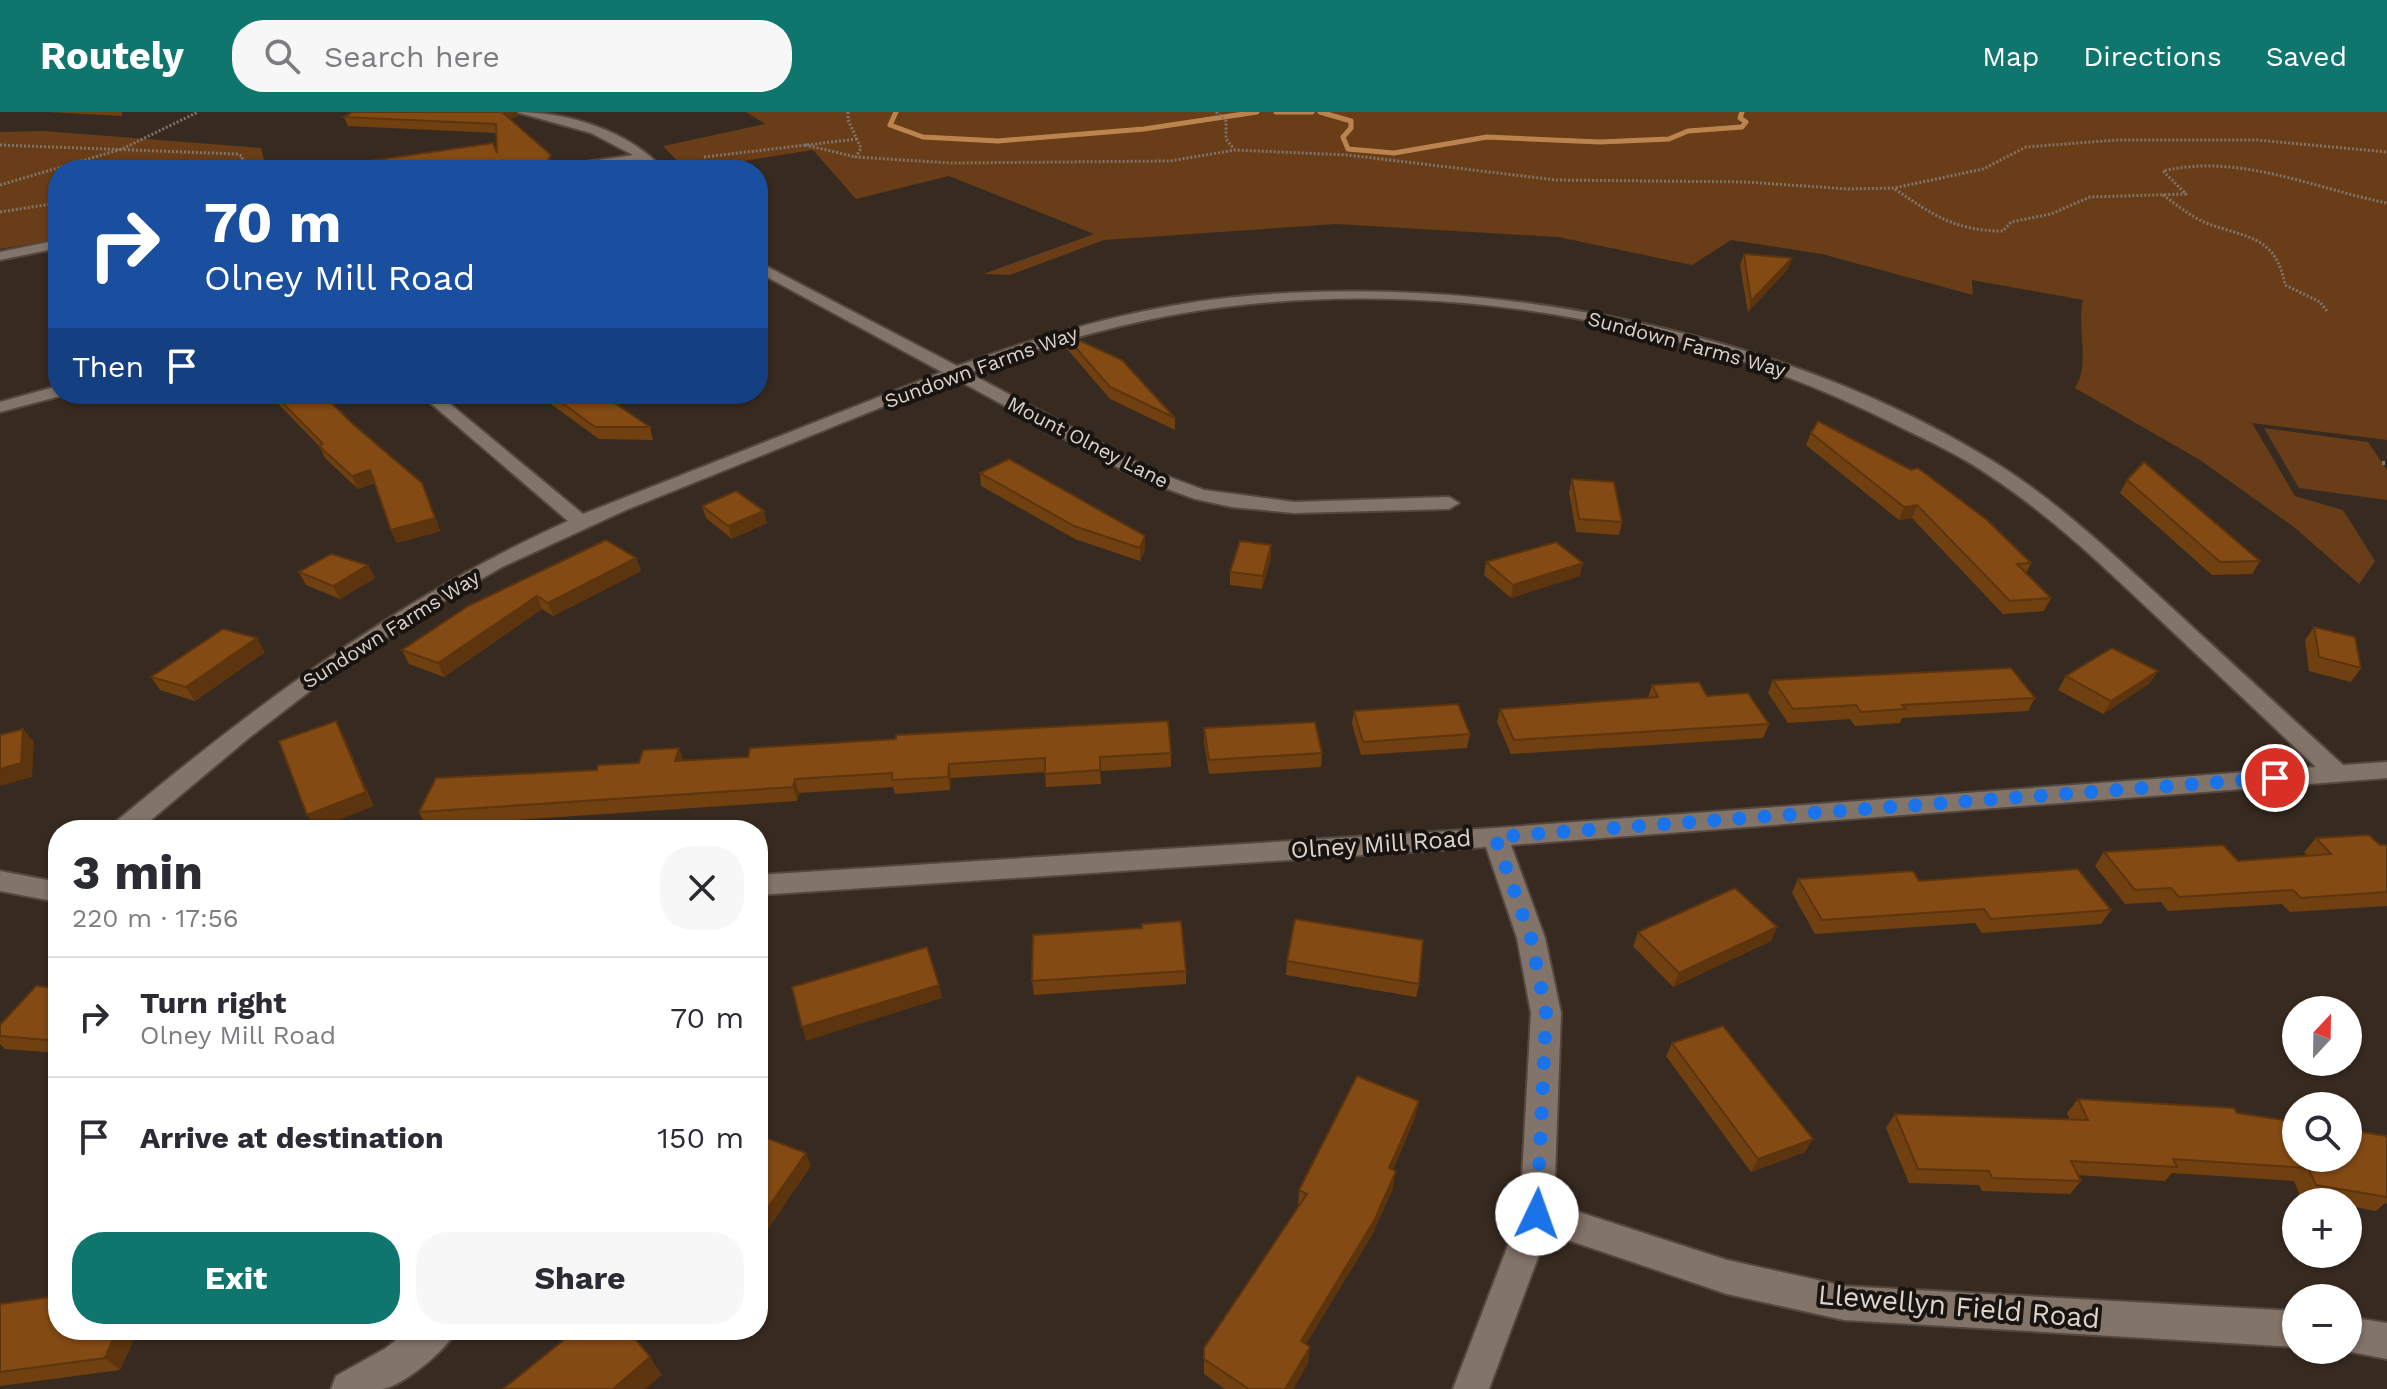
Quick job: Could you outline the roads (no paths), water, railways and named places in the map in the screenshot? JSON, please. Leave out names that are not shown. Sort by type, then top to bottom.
[{"type":"street","points":[[522,112],[597,130],[626,143],[648,160]]},
{"type":"street","points":[[625,160],[645,157]]},
{"type":"street","points":[[0,256],[48,246]]},
{"type":"street","name":"Mount Olney Lane","points":[[768,271],[1144,474],[1200,494],[1256,505],[1299,508],[1356,509],[1449,503]]},
{"type":"street","name":"Sundown Farms Way","points":[[134,820],[223,744],[345,653],[458,583],[581,522],[955,373],[1041,342],[1155,313],[1247,300],[1326,296],[1411,296],[1543,309],[1631,326],[1754,359],[1865,401],[1968,454],[2017,485],[2076,531],[2337,773]]},
{"type":"street","points":[[0,407],[48,394]]},
{"type":"street","points":[[440,404],[581,522]]},
{"type":"street","name":"Olney Mill Road","points":[[768,884],[1495,837],[2387,770]]},
{"type":"street","points":[[1471,1389],[1537,1214],[1546,1013],[1531,938],[1495,837]]},
{"type":"street","points":[[0,881],[48,888]]},
{"type":"street","name":"Llewellyn Field Road","points":[[1537,1214],[1727,1277],[1844,1303],[2282,1328]]},
{"type":"street","points":[[2362,1337],[2387,1341]]},
{"type":"street","points":[[349,1389],[399,1361],[425,1340]]},
{"type":"waterway","points":[[896,112],[890,125],[923,137],[998,141],[1144,129],[1257,112]]},
{"type":"waterway","points":[[1276,112],[1312,112]]},
{"type":"waterway","points":[[1320,112],[1351,121],[1351,128],[1343,137],[1348,149],[1394,153],[1487,137],[1600,142],[1669,139],[1688,131],[1742,127],[1746,122],[1740,118],[1742,112]]}]
